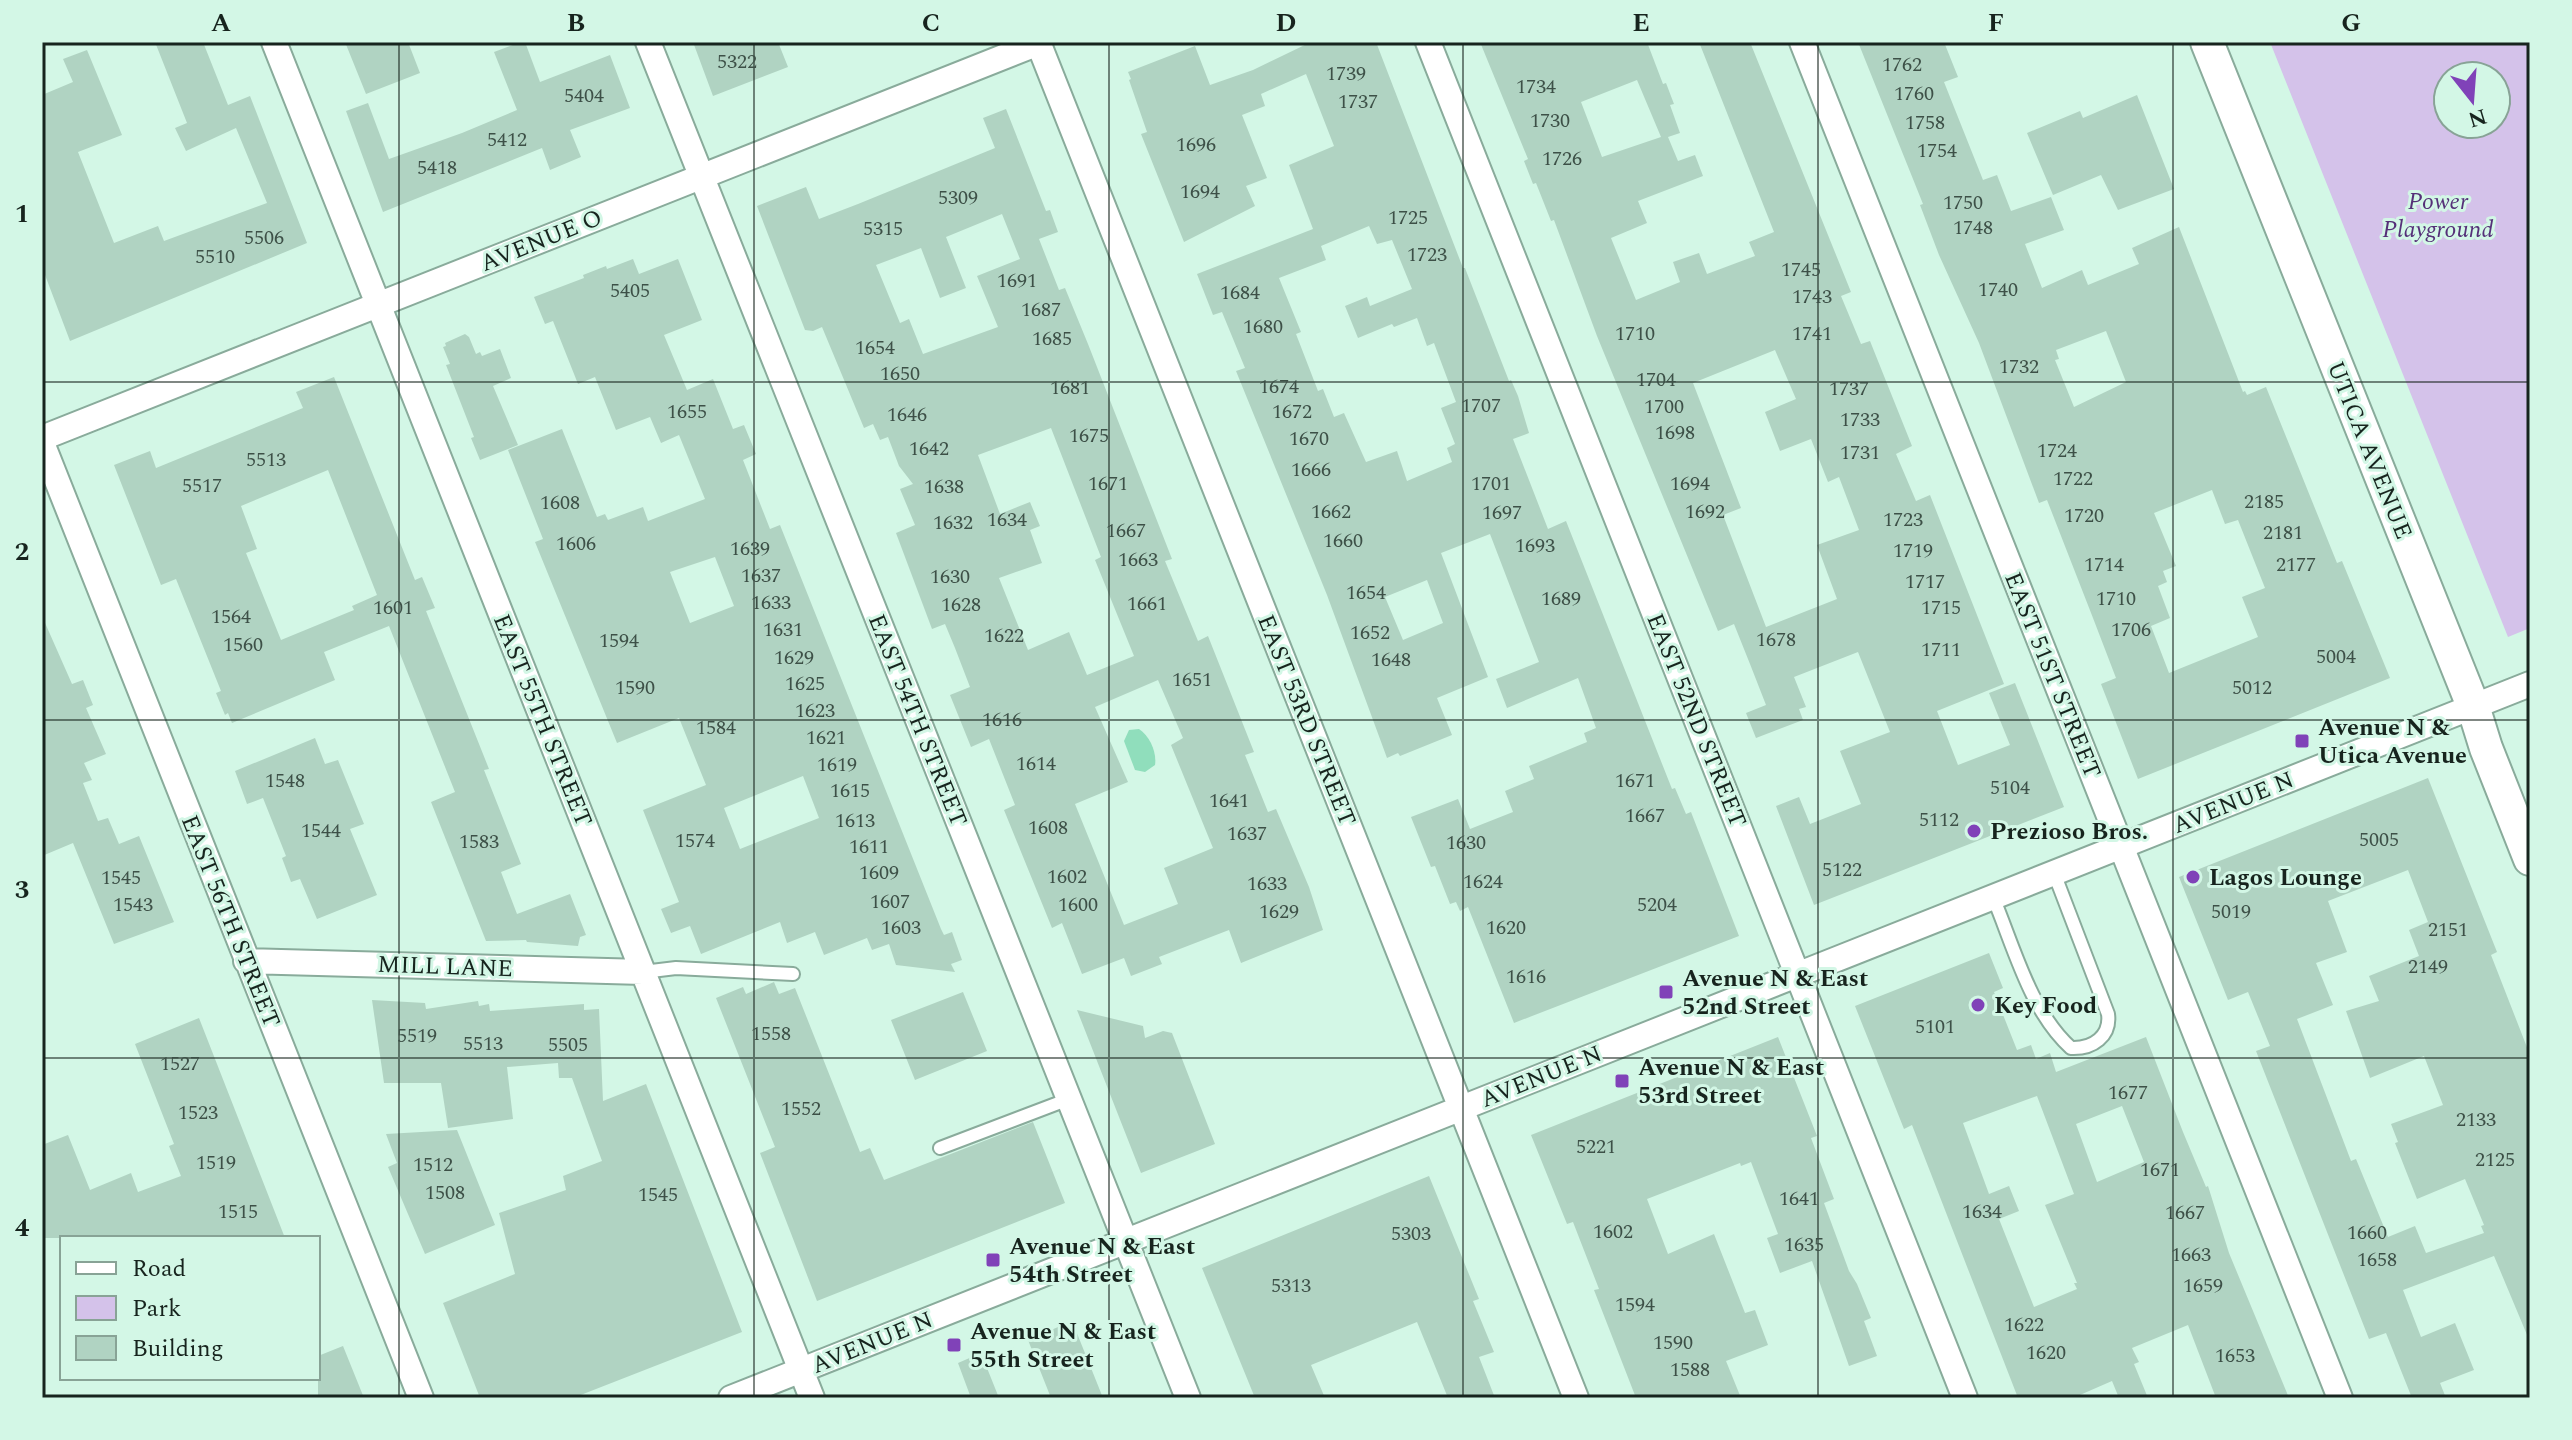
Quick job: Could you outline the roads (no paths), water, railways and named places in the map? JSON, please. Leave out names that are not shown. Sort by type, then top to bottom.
[{"type":"main road","name":"UTICA AVENUE","points":[[2207,42],[2473,706],[2486,748],[2530,859]]},
{"type":"street","name":"EAST 55TH STREET","points":[[274,42],[812,1398]]},
{"type":"street","name":"EAST 54TH STREET","points":[[648,42],[1188,1398]]},
{"type":"street","name":"AVENUE O","points":[[42,440],[1039,42]]},
{"type":"street","name":"EAST 53RD STREET","points":[[1039,42],[1576,1398]]},
{"type":"street","name":"EAST 52ND STREET","points":[[1428,42],[1965,1398]]},
{"type":"street","name":"EAST 51ST STREET","points":[[1802,42],[2340,1398]]},
{"type":"street","name":"EAST 56TH STREET","points":[[42,440],[421,1398]]},
{"type":"street","name":"AVENUE N","points":[[731,1398],[2530,684]]},
{"type":"street","name":"MILL LANE","points":[[246,961],[643,972]]},
{"type":"lane","points":[[1993,897],[2050,1027],[2071,1048],[2093,1044],[2104,1036],[2109,1025],[2108,1014],[2054,873]]},
{"type":"lane","points":[[643,972],[676,968],[793,974]]},
{"type":"lane","points":[[940,1148],[1069,1099]]},
{"type":"place","name":"Avenue N & Utica Avenue","points":[[2302,741]]},
{"type":"place","name":"Prezioso Bros.","points":[[1974,831]]},
{"type":"place","name":"Lagos Lounge","points":[[2193,877]]},
{"type":"place","name":"Avenue N & East 52nd Street","points":[[1666,992]]},
{"type":"place","name":"Key Food","points":[[1978,1005]]},
{"type":"place","name":"Avenue N & East 53rd Street","points":[[1622,1081]]},
{"type":"place","name":"Avenue N & East 54th Street","points":[[993,1260]]},
{"type":"place","name":"Avenue N & East 55th Street","points":[[954,1345]]},
{"type":"park label","name":"Power Playground","points":[[2438,215]]}]
